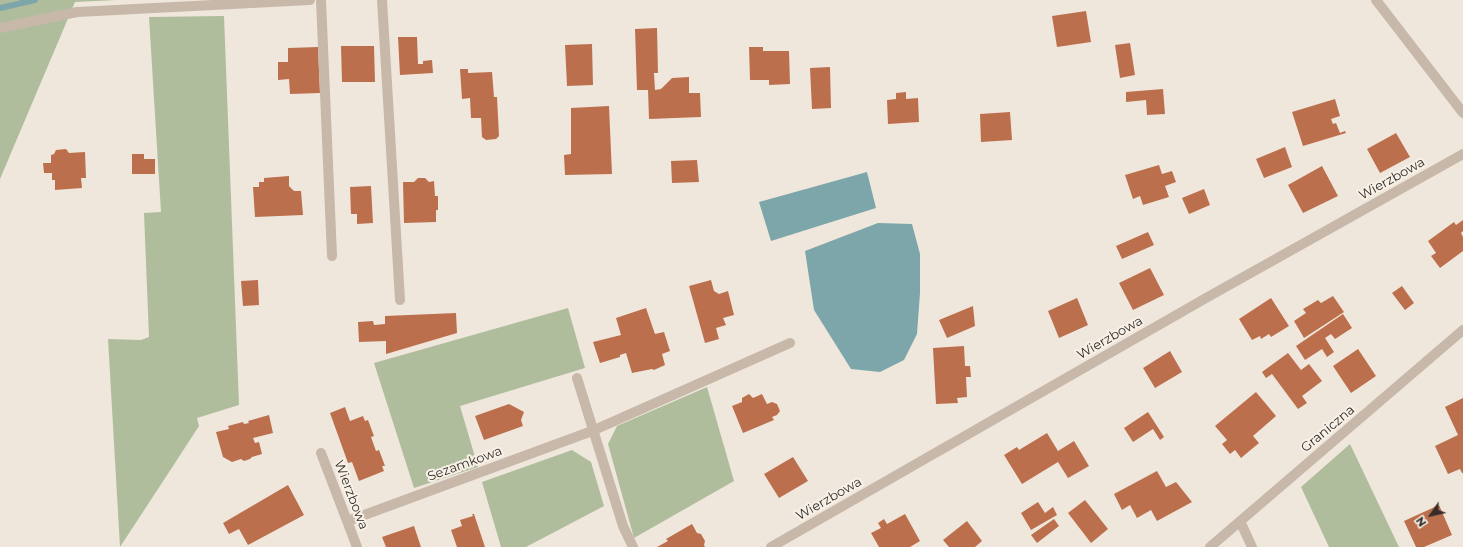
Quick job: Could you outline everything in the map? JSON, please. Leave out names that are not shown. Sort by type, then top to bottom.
[{"type":"street","points":[[0,28],[77,12],[310,0]]},
{"type":"street","points":[[321,0],[332,256]]},
{"type":"street","points":[[382,0],[400,300]]},
{"type":"street","points":[[1376,0],[1463,113]]},
{"type":"street","name":"Wierzbowa","points":[[771,547],[1206,298],[1463,154]]},
{"type":"street","name":"Graniczna","points":[[1210,547],[1463,330]]},
{"type":"street","name":"Sezamkowa","points":[[348,521],[592,431],[790,343]]},
{"type":"street","points":[[577,378],[592,431],[623,526],[633,547]]},
{"type":"street","name":"Wierzbowa","points":[[321,453],[357,547]]},
{"type":"street","points":[[1240,521],[1252,547]]},
{"type":"green space","points":[[0,0],[117,0],[75,2],[0,179]]},
{"type":"green space","points":[[224,16],[239,405],[197,418],[199,426],[120,547],[108,339],[141,340],[149,337],[144,213],[161,212],[149,17]]},
{"type":"green space","points":[[568,308],[585,368],[460,406],[478,467],[414,488],[374,363]]},
{"type":"green space","points":[[707,387],[734,481],[634,538],[608,444],[617,426]]},
{"type":"green space","points":[[1350,444],[1399,547],[1329,547],[1301,487]]},
{"type":"green space","points":[[572,450],[591,462],[604,506],[526,547],[501,547],[482,482]]},
{"type":"water","points":[[867,172],[876,208],[771,241],[759,202]]},
{"type":"water","points":[[878,223],[912,224],[920,254],[920,293],[917,334],[904,360],[880,372],[851,369],[814,310],[805,251]]},
{"type":"building","points":[[1086,11],[1091,42],[1057,47],[1052,16]]},
{"type":"building","points":[[657,28],[658,73],[654,73],[655,90],[661,89],[672,78],[689,77],[689,93],[700,93],[701,117],[649,119],[648,90],[637,90],[635,29]]},
{"type":"building","points":[[398,37],[417,37],[418,64],[423,64],[423,61],[432,60],[433,73],[400,75]]},
{"type":"building","points":[[1130,43],[1135,75],[1120,78],[1115,45]]},
{"type":"building","points":[[592,44],[593,85],[567,86],[565,45]]},
{"type":"building","points":[[341,46],[374,46],[375,82],[342,82]]},
{"type":"building","points":[[318,47],[320,93],[290,94],[289,79],[278,80],[278,62],[288,62],[288,48]]},
{"type":"building","points":[[749,47],[763,47],[763,51],[789,51],[790,84],[769,85],[769,80],[750,80]]},
{"type":"building","points":[[830,67],[831,108],[812,109],[810,68]]},
{"type":"building","points":[[460,69],[468,69],[468,73],[492,72],[494,97],[497,97],[499,136],[496,139],[486,140],[482,137],[481,118],[471,118],[470,98],[462,99]]},
{"type":"building","points":[[1163,89],[1165,114],[1147,115],[1146,100],[1126,102],[1126,92]]},
{"type":"building","points":[[906,92],[906,99],[918,98],[919,122],[888,124],[887,100],[896,99],[896,93]]},
{"type":"building","points":[[1335,99],[1340,116],[1331,119],[1333,124],[1336,123],[1340,133],[1345,131],[1346,133],[1303,146],[1292,112]]},
{"type":"building","points":[[609,106],[612,174],[565,175],[564,155],[571,154],[571,108]]},
{"type":"building","points":[[1010,112],[1012,140],[981,142],[980,114]]},
{"type":"building","points":[[1396,133],[1410,157],[1380,173],[1367,149]]},
{"type":"building","points":[[1285,147],[1292,167],[1264,178],[1256,159]]},
{"type":"building","points":[[66,149],[69,153],[85,152],[86,178],[81,178],[82,188],[55,190],[55,180],[52,180],[52,173],[44,173],[43,163],[51,163],[51,155],[54,154],[56,150]]},
{"type":"building","points":[[132,154],[144,154],[144,159],[155,159],[155,174],[132,174]]},
{"type":"building","points":[[697,160],[699,182],[672,183],[671,161]]},
{"type":"building","points":[[1159,165],[1162,174],[1172,171],[1176,182],[1165,186],[1169,197],[1143,205],[1140,196],[1133,199],[1125,175]]},
{"type":"building","points":[[1322,166],[1338,196],[1303,213],[1288,185]]},
{"type":"building","points":[[289,176],[289,186],[294,191],[301,191],[303,215],[255,217],[253,187],[259,187],[259,182],[264,182],[264,178]]},
{"type":"building","points":[[418,178],[425,178],[429,182],[434,181],[435,196],[438,196],[436,222],[404,223],[403,182],[414,182]]},
{"type":"building","points":[[371,186],[373,223],[357,224],[357,214],[351,214],[350,187]]},
{"type":"building","points":[[1204,189],[1210,205],[1189,214],[1182,198]]},
{"type":"building","points":[[1463,220],[1463,231],[1461,233],[1463,237],[1463,251],[1440,268],[1431,256],[1436,253],[1428,241],[1454,222],[1456,225]]},
{"type":"building","points":[[1148,232],[1154,245],[1122,259],[1116,246]]},
{"type":"building","points":[[1150,268],[1164,295],[1133,310],[1119,283]]},
{"type":"building","points":[[258,280],[259,305],[243,306],[241,281]]},
{"type":"building","points":[[711,280],[714,291],[719,294],[728,291],[734,315],[723,318],[726,325],[716,328],[719,339],[705,343],[689,286]]},
{"type":"building","points":[[1402,286],[1414,303],[1405,310],[1392,293]]},
{"type":"building","points":[[1333,296],[1344,312],[1304,338],[1294,321],[1306,313],[1303,309],[1318,300],[1321,303]]},
{"type":"building","points":[[1077,298],[1088,325],[1059,338],[1048,311]]},
{"type":"building","points":[[1271,298],[1289,326],[1271,337],[1269,334],[1261,339],[1260,336],[1252,340],[1239,319]]},
{"type":"building","points":[[973,306],[975,326],[947,338],[939,320]]},
{"type":"building","points":[[646,308],[655,334],[664,332],[670,351],[662,354],[665,365],[654,370],[652,369],[632,373],[626,353],[620,355],[620,357],[600,363],[593,342],[621,335],[616,318]]},
{"type":"building","points":[[456,313],[457,333],[386,354],[386,341],[359,342],[358,322],[373,321],[374,325],[385,324],[385,316]]},
{"type":"building","points":[[1343,314],[1352,328],[1335,339],[1331,334],[1325,338],[1334,352],[1327,357],[1322,349],[1305,360],[1296,346]]},
{"type":"building","points":[[964,346],[965,366],[970,366],[971,377],[966,377],[967,397],[957,398],[958,403],[936,404],[933,348]]},
{"type":"building","points":[[1358,349],[1376,376],[1351,393],[1333,366]]},
{"type":"building","points":[[1170,351],[1182,372],[1155,388],[1143,368]]},
{"type":"building","points":[[1288,353],[1301,370],[1309,364],[1322,381],[1302,396],[1307,403],[1298,409],[1272,374],[1266,378],[1262,372]]},
{"type":"building","points":[[1256,392],[1276,416],[1253,436],[1259,443],[1241,458],[1235,450],[1230,454],[1222,444],[1227,440],[1215,426]]},
{"type":"building","points":[[749,394],[753,398],[762,394],[767,404],[772,402],[777,404],[780,411],[777,415],[772,417],[774,420],[743,433],[732,406],[742,402],[742,398]]},
{"type":"building","points":[[1463,398],[1463,473],[1460,469],[1448,474],[1435,446],[1458,435],[1445,407]]},
{"type":"building","points":[[509,404],[524,412],[521,420],[523,426],[484,440],[475,416]]},
{"type":"building","points":[[345,407],[350,421],[363,416],[365,421],[368,420],[374,436],[371,437],[376,451],[379,450],[385,466],[382,466],[384,471],[359,481],[352,462],[348,463],[330,413]]},
{"type":"building","points":[[1148,412],[1164,437],[1160,440],[1153,429],[1133,442],[1124,428]]},
{"type":"building","points":[[269,415],[273,433],[253,438],[255,443],[259,442],[262,454],[244,461],[241,459],[232,462],[223,457],[216,432],[229,429],[228,426],[243,422],[244,424],[249,423],[248,421]]},
{"type":"building","points":[[1047,433],[1058,451],[1074,441],[1089,466],[1068,478],[1058,462],[1022,484],[1004,455],[1017,447],[1019,450]]},
{"type":"building","points":[[793,457],[808,481],[779,498],[764,474]]},
{"type":"building","points":[[1157,471],[1166,487],[1176,482],[1192,502],[1157,521],[1151,510],[1137,518],[1130,505],[1122,510],[1114,494]]},
{"type":"building","points":[[288,485],[304,515],[248,545],[239,529],[229,534],[223,523]]},
{"type":"building","points":[[1085,500],[1108,529],[1091,543],[1068,513]]},
{"type":"building","points":[[1038,502],[1045,513],[1053,507],[1057,515],[1031,530],[1021,513]]},
{"type":"building","points":[[1439,505],[1452,535],[1424,547],[1416,547],[1404,521]]},
{"type":"building","points":[[472,514],[474,514],[485,547],[457,547],[451,530],[462,526],[460,520],[473,516]]},
{"type":"building","points":[[905,514],[920,541],[910,547],[879,547],[871,533],[881,528],[878,523],[884,519],[887,524]]},
{"type":"building","points":[[1054,519],[1059,526],[1037,543],[1031,535]]},
{"type":"building","points":[[967,521],[982,541],[975,547],[949,547],[943,540]]},
{"type":"building","points":[[692,524],[697,533],[701,534],[705,541],[705,547],[657,547],[668,541],[666,539]]},
{"type":"building","points":[[414,526],[421,547],[386,547],[382,537]]},
{"type":"waterway","points":[[0,8],[35,0]]}]
